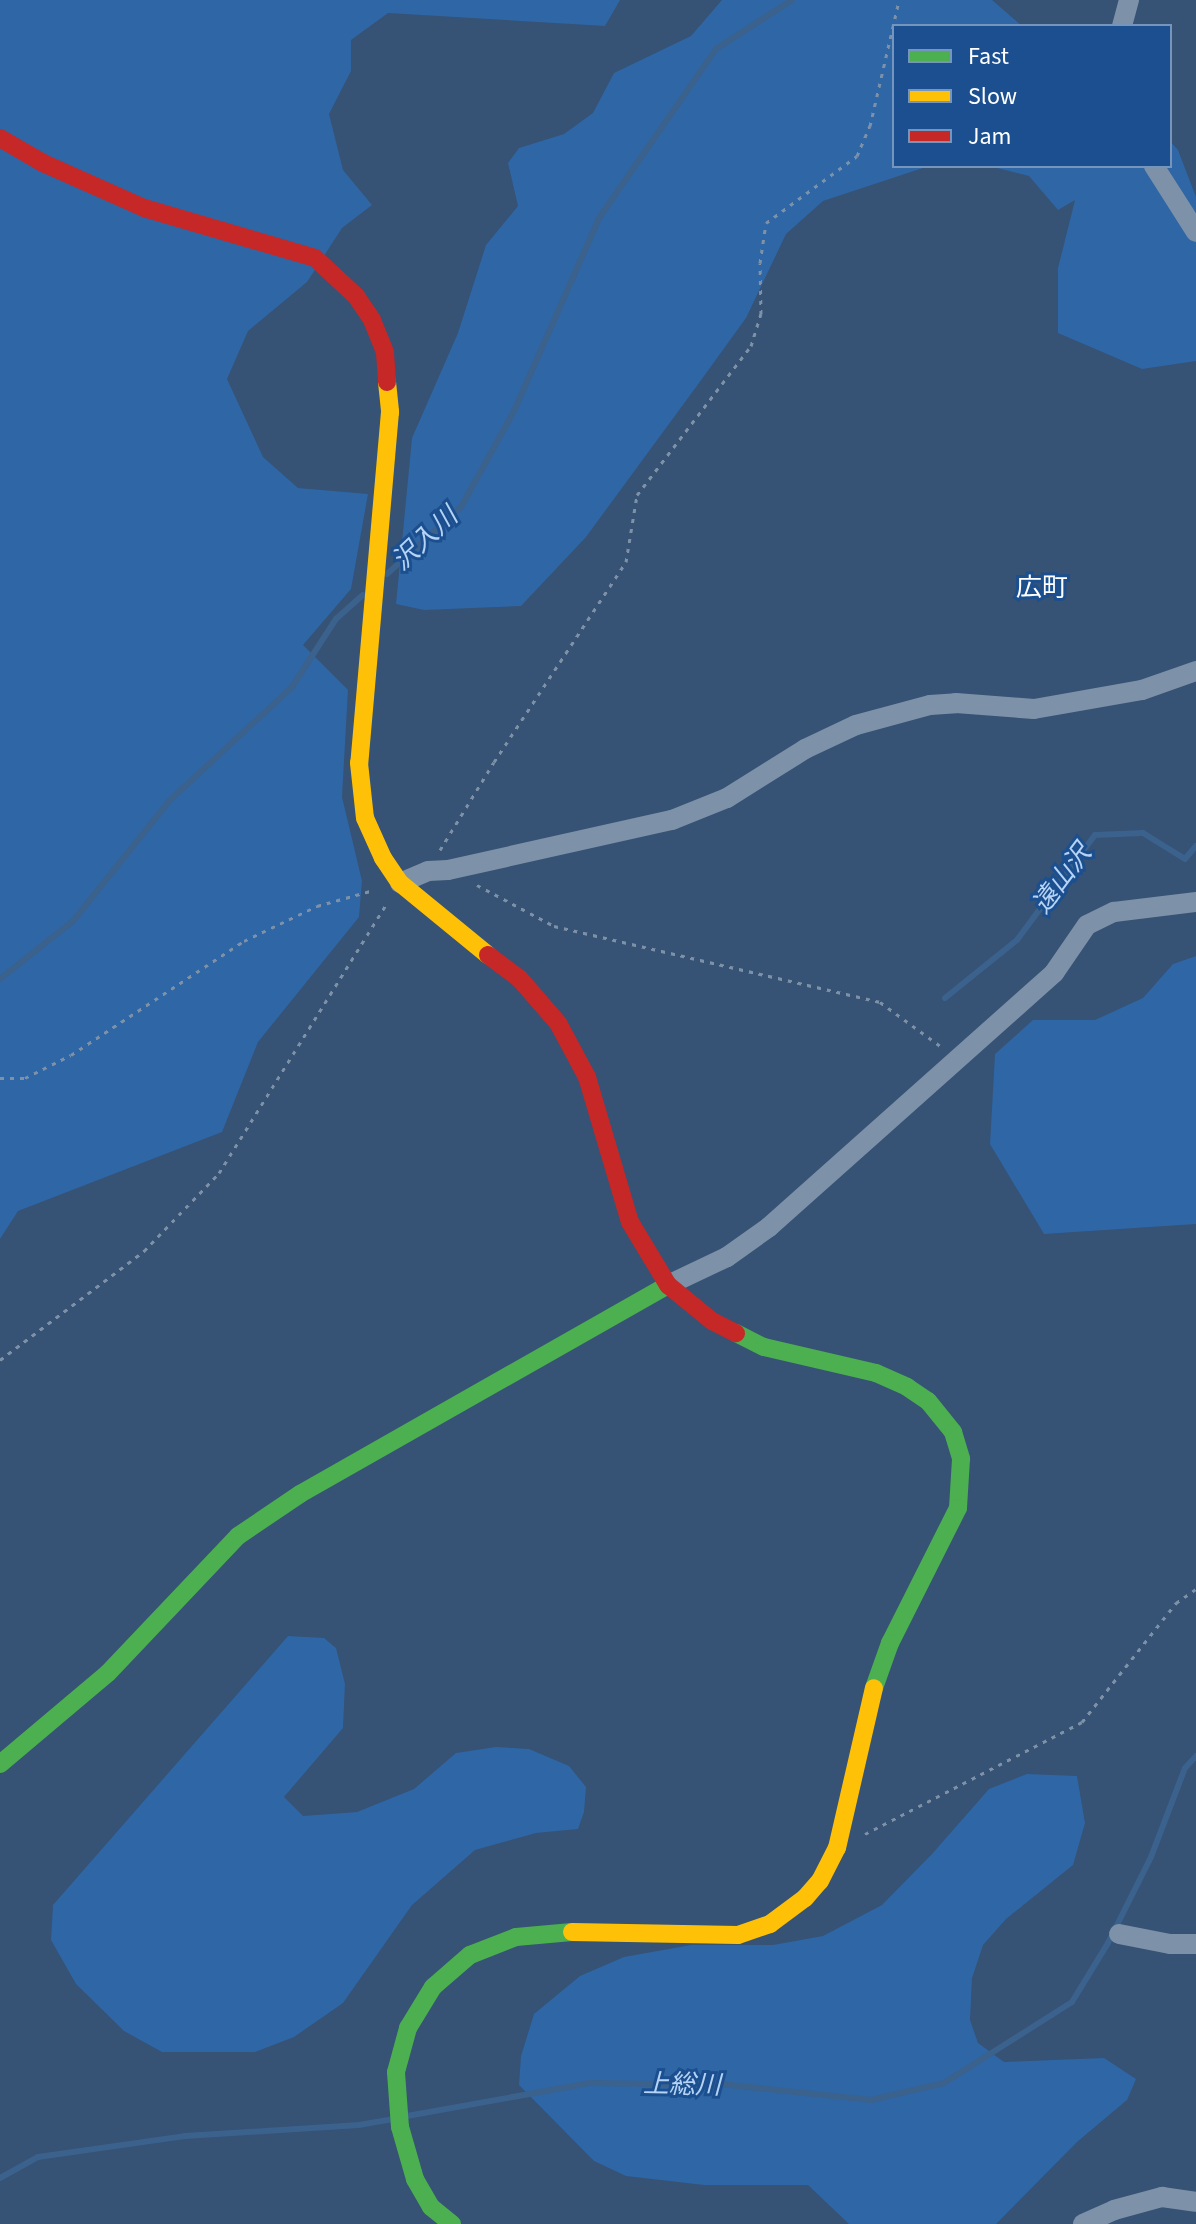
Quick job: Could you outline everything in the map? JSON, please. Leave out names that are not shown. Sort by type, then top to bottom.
[{"type":"street","points":[[1123,24],[1129,0]]},
{"type":"street","points":[[0,138],[43,163],[144,208],[315,258],[344,282],[372,320],[385,353],[390,412],[359,763],[365,818],[400,883],[457,932],[519,978],[558,1023],[587,1077],[630,1222],[668,1285],[712,1321],[764,1347],[876,1373],[907,1387],[928,1401],[953,1432],[961,1459],[962,1486],[958,1508],[890,1643],[870,1698],[837,1848],[820,1881],[805,1898],[770,1924],[738,1935],[567,1932],[516,1937],[470,1955],[433,1987],[408,2028],[396,2072],[400,2127],[415,2179],[431,2207],[452,2224]]},
{"type":"street","points":[[1155,168],[1196,232]]},
{"type":"street","points":[[400,883],[438,870],[672,820],[727,798],[805,749],[856,725],[930,705],[956,703],[1034,709],[1142,690],[1196,671]]},
{"type":"street","points":[[0,1764],[108,1673],[238,1536],[300,1494],[668,1285],[727,1257],[769,1227],[1054,973],[1087,925],[1114,912],[1196,902]]},
{"type":"street","points":[[1119,1934],[1170,1944],[1196,1944]]},
{"type":"street","points":[[1083,2224],[1114,2210],[1162,2197],[1196,2202]]},
{"type":"path","points":[[893,24],[899,0]]},
{"type":"path","points":[[892,30],[870,126],[857,156],[766,223],[760,263],[761,314],[751,346],[637,495],[626,562],[494,762],[438,870],[554,926],[880,1002],[927,1032],[958,1061]]},
{"type":"path","points":[[0,1078],[25,1078],[71,1055],[244,941],[317,906],[400,883]]},
{"type":"path","points":[[0,1360],[144,1251],[219,1173],[400,883]]},
{"type":"path","points":[[837,1848],[1082,1722],[1176,1603],[1196,1589]]},
{"type":"shaded area","points":[[0,0],[620,0],[605,26],[388,13],[351,40],[351,71],[329,114],[343,170],[372,205],[342,228],[307,282],[248,331],[227,379],[263,457],[298,488],[368,494],[351,589],[303,645],[348,690],[342,797],[362,881],[359,917],[258,1042],[222,1132],[18,1211],[0,1239]]},
{"type":"shaded area","points":[[722,0],[992,0],[1020,24],[892,24],[892,168],[923,168],[823,201],[786,234],[746,318],[586,537],[521,606],[424,610],[396,604],[412,438],[458,333],[486,245],[518,206],[508,163],[519,148],[564,134],[593,113],[614,73],[691,36]]},
{"type":"shaded area","points":[[1172,143],[1178,150],[1196,197],[1196,361],[1142,369],[1058,333],[1058,268],[1075,200],[1058,210],[1029,176],[997,168],[1172,168]]},
{"type":"shaded area","points":[[1196,956],[1196,1224],[1044,1234],[990,1144],[995,1054],[1033,1020],[1095,1020],[1143,998],[1173,964]]},
{"type":"shaded area","points":[[288,1636],[324,1638],[336,1648],[345,1684],[343,1728],[284,1797],[303,1816],[357,1812],[414,1789],[456,1753],[496,1747],[529,1749],[569,1766],[586,1787],[584,1812],[578,1829],[536,1833],[475,1850],[412,1905],[343,2003],[294,2037],[255,2052],[162,2052],[124,2031],[76,1984],[51,1940],[53,1905]]},
{"type":"shaded area","points":[[1027,1774],[1077,1776],[1085,1823],[1073,1865],[1006,1919],[983,1945],[972,1978],[970,2020],[978,2043],[1004,2062],[1104,2058],[1136,2079],[1127,2100],[1077,2142],[996,2224],[849,2224],[808,2185],[704,2185],[626,2176],[594,2161],[519,2085],[521,2056],[534,2014],[580,1976],[624,1957],[691,1945],[773,1945],[823,1936],[882,1905],[989,1789]]},
{"type":"waterway","name":"沢入川","points":[[387,574],[461,507],[514,411],[599,218],[716,49],[792,0]]},
{"type":"waterway","name":"沢入川","points":[[0,979],[73,921],[169,801],[292,687],[336,619],[363,595]]},
{"type":"waterway","name":"遠山沢","points":[[945,998],[1017,940],[1095,835],[1143,833],[1185,859],[1196,846]]},
{"type":"waterway","name":"上総川","points":[[407,2116],[590,2083],[730,2085],[871,2100],[944,2083],[1072,2002],[1108,1943],[1151,1857],[1185,1768],[1196,1756]]},
{"type":"waterway","name":"上総川","points":[[0,2178],[38,2157],[185,2136],[359,2125],[392,2119]]},
{"type":"traffic: fast","points":[[0,1764],[108,1673],[238,1536],[300,1494],[668,1285]]},
{"type":"traffic: fast","points":[[736,1333],[764,1347],[876,1373],[907,1387],[928,1401],[953,1432],[961,1459],[958,1508],[890,1643],[874,1688]]},
{"type":"traffic: fast","points":[[452,2224],[431,2207],[415,2179],[400,2127],[396,2072],[408,2028],[433,1987],[470,1955],[516,1937],[572,1932]]},
{"type":"traffic: slow","points":[[387,382],[390,412],[359,763],[365,818],[383,858],[400,883],[488,955]]},
{"type":"traffic: slow","points":[[572,1932],[738,1935],[770,1924],[805,1898],[820,1881],[837,1848],[874,1688]]},
{"type":"traffic: jam","points":[[0,138],[43,163],[144,208],[315,258],[356,296],[372,320],[385,353],[387,382]]},
{"type":"traffic: jam","points":[[488,955],[519,978],[558,1023],[587,1077],[630,1222],[668,1285],[712,1321],[736,1333]]},
{"type":"district","name":"広町","points":[[1042,588]]}]
